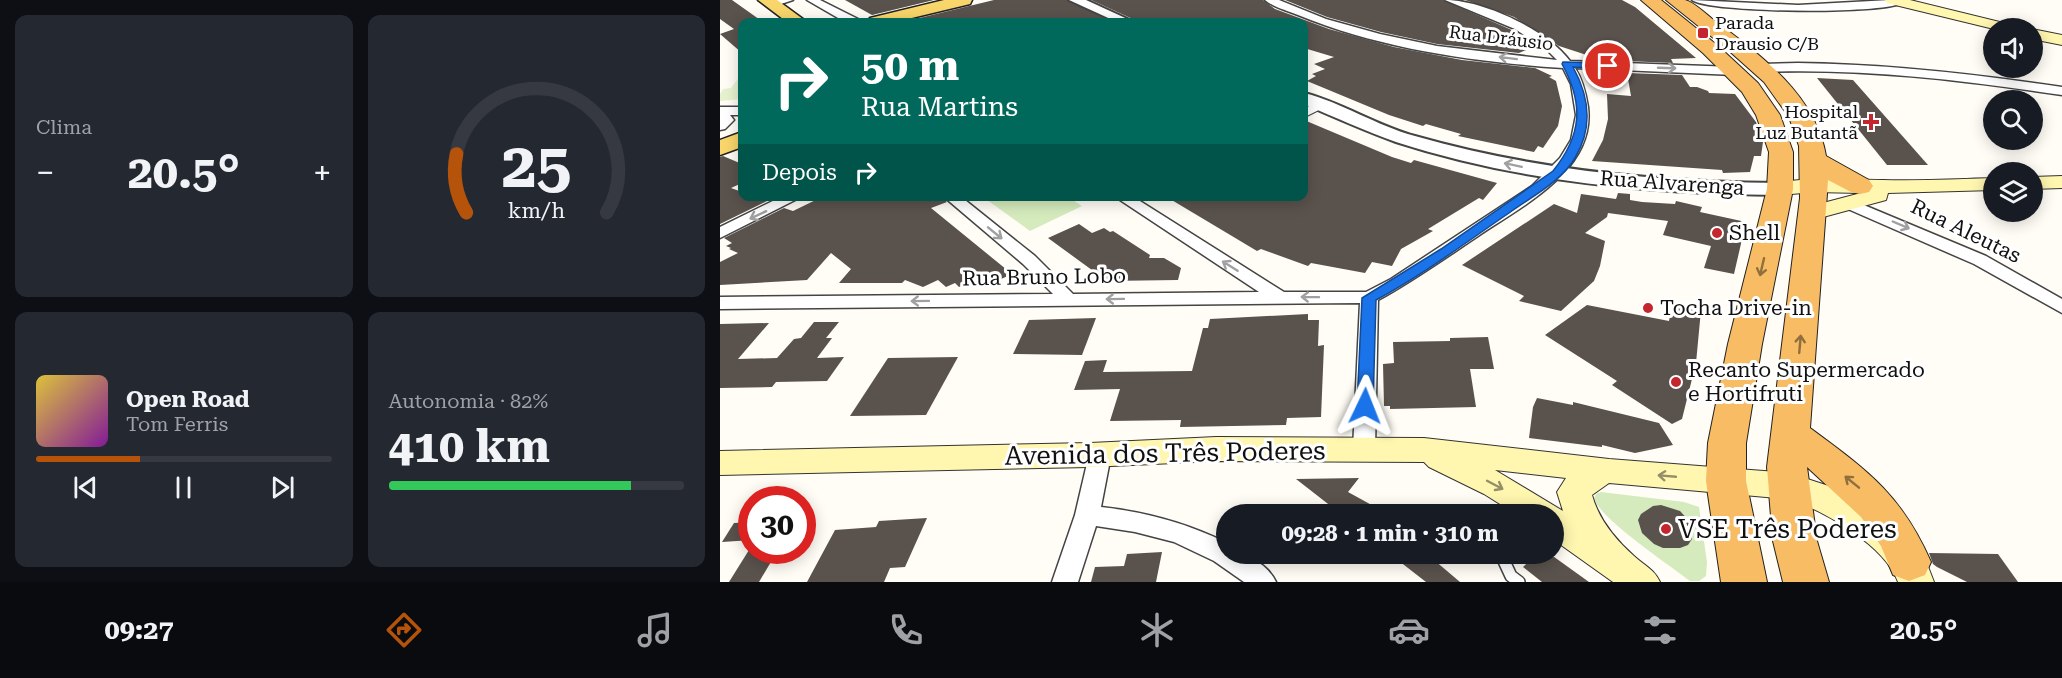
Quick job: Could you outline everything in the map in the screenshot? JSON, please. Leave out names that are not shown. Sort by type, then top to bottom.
[{"type":"highway","points":[[1650,0],[1734,71],[1760,102],[1774,125],[1781,152],[1780,189],[1745,344],[1727,443],[1725,481],[1744,582]]},
{"type":"highway","points":[[1685,2],[1785,93],[1806,129],[1813,186],[1787,466],[1795,541],[1806,582]]},
{"type":"highway","points":[[1813,186],[1833,173],[1854,194]]},
{"type":"highway","points":[[1791,434],[1858,486],[1877,505],[1895,531],[1913,572]]},
{"type":"main road","points":[[892,18],[964,0]]},
{"type":"main road","points":[[775,1],[794,18]]},
{"type":"main road","points":[[1896,1],[1983,22]]},
{"type":"main road","points":[[2043,36],[2062,40]]},
{"type":"main road","points":[[720,126],[738,119]]},
{"type":"main road","points":[[720,148],[738,141]]},
{"type":"main road","points":[[2043,183],[2062,182]]},
{"type":"main road","name":"Rua Alvarenga","points":[[1780,189],[1813,186],[1854,194],[1909,187],[1983,184]]},
{"type":"main road","name":"Avenida dos Três Poderes","points":[[720,463],[1100,455],[1216,449],[1424,450],[1609,471],[1789,486],[1826,498],[1846,509],[1874,529],[1913,572]]},
{"type":"main road","points":[[1424,450],[1496,485],[1525,504]]},
{"type":"main road","points":[[1609,471],[1592,475],[1583,481],[1574,492],[1579,513],[1588,531],[1632,575]]},
{"type":"main road","points":[[1564,529],[1632,575]]},
{"type":"street","points":[[812,0],[845,18]]},
{"type":"street","points":[[1075,0],[1118,18]]},
{"type":"street","name":"Rua Dráusio","points":[[1270,0],[1307,16],[1362,32],[1491,56],[1566,64],[1734,71]]},
{"type":"street","points":[[1364,449],[1369,298],[1430,262],[1557,173],[1570,157],[1580,136],[1583,113],[1576,82],[1566,64],[1536,37],[1508,21],[1450,0]]},
{"type":"street","points":[[1685,2],[1856,7],[1896,1]]},
{"type":"street","points":[[1685,2],[1716,2]]},
{"type":"street","points":[[1300,18],[1307,16]]},
{"type":"street","points":[[1760,68],[1825,67],[1923,73],[2062,91]]},
{"type":"street","name":"Rua Alvarenga","points":[[1309,105],[1403,138],[1442,149],[1557,173],[1658,185],[1780,189]]},
{"type":"street","points":[[720,111],[738,111]]},
{"type":"street","points":[[720,111],[727,120],[720,126]]},
{"type":"street","name":"Rua Aleutas","points":[[1854,194],[1980,260],[2062,307]]},
{"type":"street","points":[[720,232],[785,201]]},
{"type":"street","points":[[956,201],[1029,260],[1068,299]]},
{"type":"street","points":[[1129,201],[1280,297]]},
{"type":"street","name":"Rua Bruno Lobo","points":[[720,303],[1369,298]]},
{"type":"street","points":[[1065,582],[1087,515],[1100,455]]},
{"type":"street","points":[[1087,515],[1127,519],[1170,529],[1205,543],[1247,569],[1263,582]]},
{"type":"lane","points":[[1505,564],[1511,576],[1519,582]]},
{"type":"green space","points":[[738,79],[738,99],[720,101],[723,89],[731,88]]},
{"type":"green space","points":[[989,201],[1074,201],[1082,206],[1030,231]]},
{"type":"green space","points":[[1601,492],[1684,502],[1699,507],[1707,562],[1706,576],[1699,581],[1690,581],[1637,542],[1600,508],[1594,499],[1596,494]]},
{"type":"building","points":[[720,0],[732,0],[757,18],[738,18],[738,50],[720,34],[734,29],[720,19]]},
{"type":"building","points":[[845,0],[934,0],[872,15]]},
{"type":"building","points":[[994,0],[1067,0],[1105,18],[920,18]]},
{"type":"building","points":[[1091,0],[1263,0],[1275,9],[1299,18],[1131,18]]},
{"type":"building","points":[[1285,0],[1443,0],[1514,31],[1536,46],[1519,53],[1437,44],[1327,17]]},
{"type":"building","points":[[1465,0],[1622,0],[1635,7],[1696,58],[1671,59],[1673,63],[1602,60],[1559,46],[1514,17]]},
{"type":"building","points":[[1308,21],[1394,47],[1462,60],[1535,68],[1552,76],[1549,77],[1556,81],[1562,106],[1558,126],[1543,148],[1538,146],[1534,152],[1458,136],[1461,134],[1426,124],[1423,126],[1389,115],[1308,81],[1316,76],[1312,74],[1325,69],[1314,64],[1334,57],[1308,49]]},
{"type":"building","points":[[1627,73],[1682,75],[1690,87],[1697,87],[1709,93],[1735,94],[1756,122],[1763,142],[1761,156],[1754,156],[1750,172],[1723,173],[1722,170],[1592,161],[1603,140],[1608,119],[1607,94],[1631,96]]},
{"type":"building","name":"Hospital Luz Butantã","points":[[1817,78],[1853,80],[1928,165],[1887,165]]},
{"type":"building","points":[[1308,122],[1392,157],[1411,163],[1414,160],[1497,183],[1483,200],[1479,198],[1428,229],[1433,231],[1401,249],[1392,266],[1372,262],[1365,273],[1311,263],[1308,266],[1261,249],[1257,251],[1173,201],[1308,201]]},
{"type":"building","points":[[723,156],[738,162],[738,185],[731,188],[738,191],[738,201],[767,201],[720,224],[720,157]]},
{"type":"building","points":[[1618,193],[1630,194],[1630,200],[1642,202],[1675,204],[1676,201],[1702,207],[1700,212],[1746,222],[1734,274],[1704,268],[1711,246],[1663,235],[1668,221],[1608,213],[1607,217],[1585,233],[1605,241],[1600,266],[1594,281],[1561,311],[1519,301],[1524,296],[1462,265],[1554,204],[1577,213],[1581,194],[1616,199]]},
{"type":"building","points":[[814,201],[946,201],[931,208],[1012,274],[986,286],[978,278],[959,287],[955,283],[946,287],[938,280],[923,287],[905,280],[902,283],[839,283],[851,269],[831,253],[807,280],[720,285],[720,262],[738,253],[726,246],[732,243],[724,238],[784,208],[793,211]]},
{"type":"building","points":[[1079,224],[1092,233],[1104,228],[1110,232],[1113,231],[1150,255],[1149,258],[1164,258],[1181,268],[1178,280],[1107,281],[1048,238]]},
{"type":"building","points":[[1587,305],[1669,321],[1672,305],[1701,310],[1696,363],[1682,419],[1672,424],[1612,385],[1617,381],[1545,335]]},
{"type":"building","points":[[1308,314],[1308,320],[1319,320],[1318,346],[1324,345],[1321,417],[1287,418],[1286,425],[1180,427],[1181,420],[1110,421],[1120,389],[1074,390],[1085,361],[1107,360],[1103,372],[1192,371],[1203,328],[1208,328],[1210,319]]},
{"type":"building","points":[[1096,318],[1082,355],[1013,354],[1029,320]]},
{"type":"building","points":[[814,322],[839,322],[826,338],[832,338],[817,358],[844,357],[827,381],[776,382],[772,387],[720,388],[720,324],[769,323],[738,359],[777,358],[794,339],[801,338]]},
{"type":"building","points":[[1488,337],[1494,369],[1470,369],[1476,407],[1390,409],[1390,406],[1384,406],[1383,364],[1394,363],[1393,342],[1450,341],[1450,338]]},
{"type":"building","points":[[958,357],[926,415],[850,416],[888,358]]},
{"type":"building","points":[[1537,398],[1573,405],[1573,402],[1659,423],[1673,445],[1635,453],[1602,445],[1602,447],[1529,438],[1533,407]]},
{"type":"building","points":[[1359,478],[1348,492],[1370,504],[1328,504],[1296,479]]},
{"type":"building","name":"VSE Três Poderes","points":[[1661,505],[1680,511],[1692,524],[1692,539],[1688,545],[1680,548],[1663,548],[1654,544],[1642,533],[1638,520],[1641,514],[1653,506]]},
{"type":"building","points":[[927,518],[905,567],[890,568],[884,582],[807,582],[835,530],[876,527],[879,521]]},
{"type":"building","points":[[734,523],[738,523],[738,541],[722,542]]},
{"type":"building","points":[[1162,552],[1156,582],[1091,582],[1095,567],[1124,566],[1127,554]]},
{"type":"building","points":[[1929,553],[1998,554],[2018,582],[1967,582],[1933,564]]},
{"type":"building","points":[[740,564],[770,564],[759,582],[729,582]]},
{"type":"building","points":[[1403,564],[1439,564],[1460,582],[1426,582]]},
{"type":"building","points":[[1526,564],[1564,564],[1589,582],[1542,582],[1523,567]]},
{"type":"place","name":"Parada Drausio C/B","points":[[1703,33]]},
{"type":"place","name":"Hospital Luz Butantã","points":[[1871,122]]},
{"type":"place","name":"Shell","points":[[1717,233]]},
{"type":"place","name":"Tocha Drive-in","points":[[1648,308]]},
{"type":"place","name":"Recanto Supermercado e Hortifruti","points":[[1676,382]]},
{"type":"place","name":"VSE Três Poderes","points":[[1666,529]]},
{"type":"route","points":[[1365,406],[1369,298],[1397,284],[1557,173],[1570,157],[1580,136],[1583,113],[1573,73],[1566,64],[1608,66]]}]
